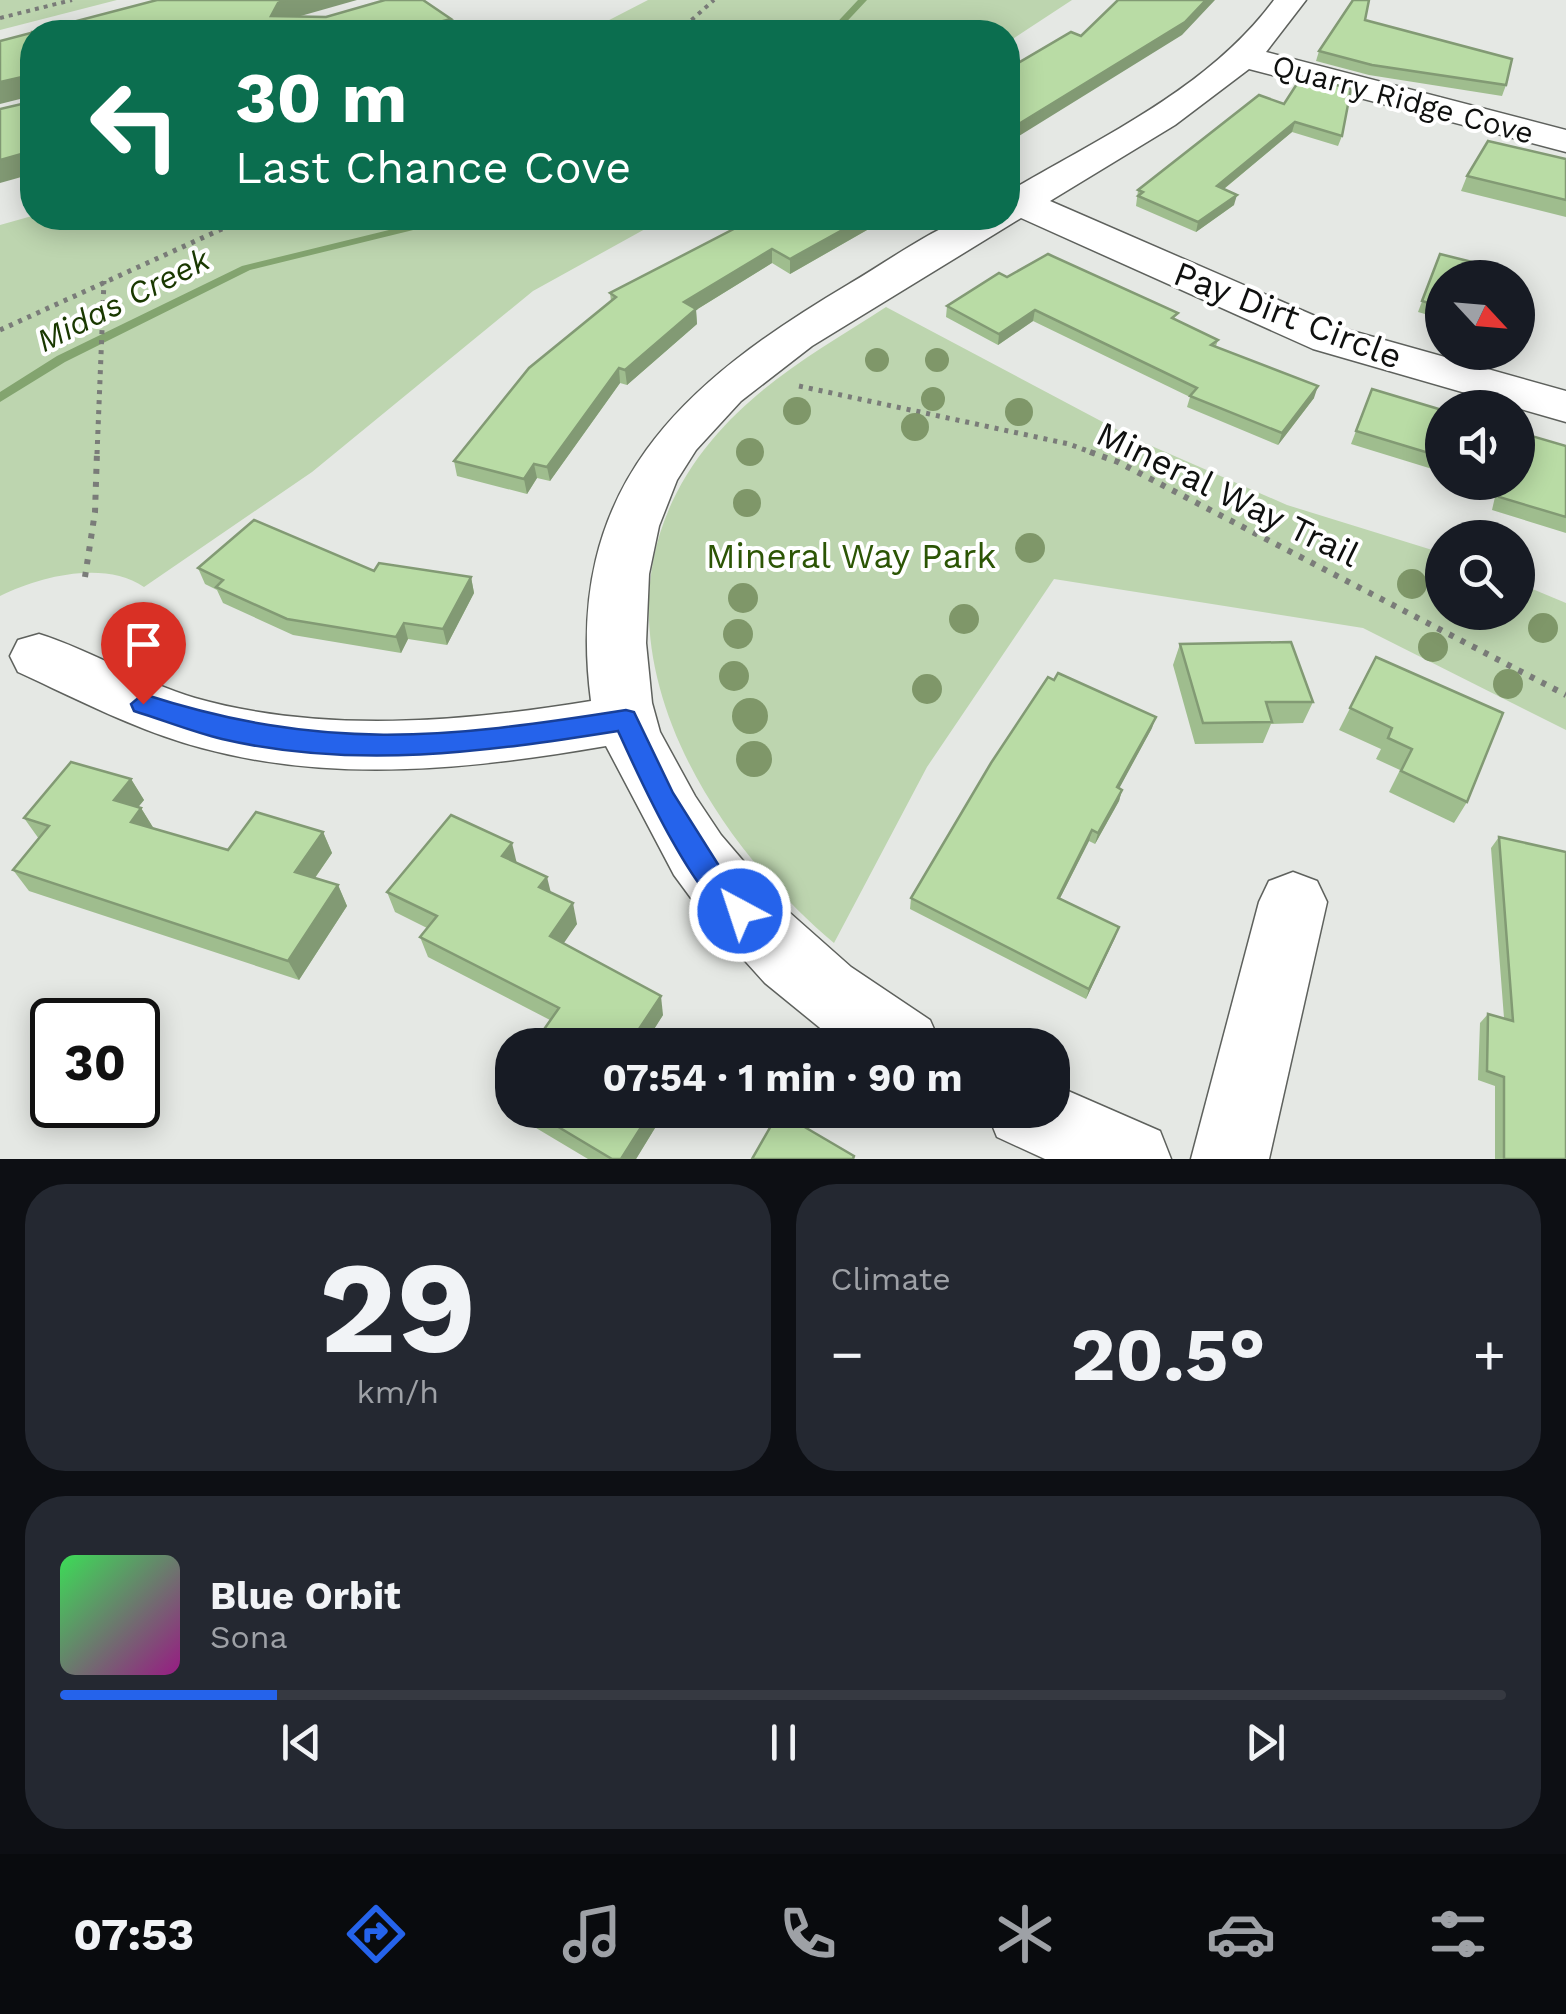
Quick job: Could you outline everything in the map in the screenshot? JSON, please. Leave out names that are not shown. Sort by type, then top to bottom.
[{"type":"street","points":[[1020,201],[1160,116],[1241,56],[1290,0]]},
{"type":"street","name":"Quarry Ridge Cove","points":[[1241,56],[1566,142]]},
{"type":"street","name":"Pay Dirt Circle","points":[[1020,216],[1329,340],[1566,407]]},
{"type":"street","points":[[880,1028],[789,962],[716,886],[663,800],[626,720],[615,642],[621,570],[637,510],[663,460],[692,422],[765,358],[973,230]]},
{"type":"street","points":[[39,656],[143,704],[189,719],[307,744],[396,747],[491,741],[626,720]]},
{"type":"street","points":[[1230,1159],[1292,902]]},
{"type":"street","points":[[1064,1128],[1132,1159]]},
{"type":"path","points":[[0,18],[72,0]]},
{"type":"path","points":[[692,20],[714,0]]},
{"type":"path","points":[[0,330],[219,230]]},
{"type":"path","points":[[85,578],[96,494],[104,281]]},
{"type":"path","name":"Mineral Way Trail","points":[[788,382],[1069,444],[1118,462],[1566,695]]},
{"type":"green space","points":[[0,0],[117,0],[39,20],[20,20],[20,25],[0,30]]},
{"type":"green space","points":[[648,0],[1072,0],[1020,34],[1020,20],[609,20]]},
{"type":"green space","points":[[20,219],[20,230],[643,230],[533,291],[312,472],[144,587],[111,574],[72,574],[34,582],[0,596],[0,225]]},
{"type":"green space","name":"Mineral Way Park","points":[[886,307],[1131,437],[1287,505],[1425,548],[1425,630],[1535,630],[1535,590],[1566,603],[1566,730],[1363,628],[1054,579],[927,767],[834,943],[782,894],[735,838],[696,776],[666,710],[651,642],[651,573],[671,505],[712,440],[731,419],[816,351]]},
{"type":"building","points":[[157,0],[287,0],[278,3],[271,16],[326,17],[385,0],[423,0],[451,19],[80,20]]},
{"type":"building","points":[[1118,0],[1206,0],[1185,22],[1020,123],[1020,62],[1071,32],[1081,36]]},
{"type":"building","points":[[1353,0],[1369,0],[1365,20],[1512,59],[1506,85],[1372,65],[1319,51]]},
{"type":"building","points":[[20,36],[20,77],[0,82],[0,41]]},
{"type":"building","points":[[1302,76],[1351,89],[1342,136],[1295,122],[1217,186],[1237,195],[1198,222],[1138,196],[1143,192],[1138,190],[1259,95],[1284,104]]},
{"type":"building","points":[[20,104],[20,154],[0,160],[0,109]]},
{"type":"building","points":[[1488,141],[1566,159],[1566,200],[1467,176]]},
{"type":"building","points":[[732,230],[842,230],[790,259],[772,249],[684,302],[696,309],[625,370],[619,368],[547,467],[534,464],[524,479],[454,461],[529,368],[616,297],[610,293]]},
{"type":"building","points":[[1048,254],[1178,313],[1172,318],[1218,340],[1211,345],[1318,386],[1282,433],[1190,396],[1197,388],[1035,310],[999,334],[947,306],[999,273],[1007,277]]},
{"type":"building","points":[[1440,254],[1464,260],[1438,260]]},
{"type":"building","points":[[1372,389],[1425,405],[1425,452],[1356,431]]},
{"type":"building","points":[[1535,437],[1566,446],[1566,517],[1509,500],[1535,500]]},
{"type":"building","points":[[254,520],[374,571],[379,563],[471,577],[443,629],[404,623],[396,637],[287,619],[216,587],[223,580],[198,568]]},
{"type":"building","points":[[1291,642],[1313,702],[1266,702],[1272,722],[1203,723],[1180,644]]},
{"type":"building","points":[[1376,657],[1503,713],[1467,802],[1401,771],[1412,749],[1388,738],[1392,728],[1350,708]]},
{"type":"building","points":[[1058,673],[1156,717],[1117,787],[1122,790],[1098,833],[1092,830],[1058,898],[1119,927],[1089,989],[911,898],[991,763],[1048,677],[1054,680]]},
{"type":"building","points":[[71,762],[131,779],[114,800],[141,808],[131,822],[228,850],[256,812],[323,832],[295,872],[338,885],[288,961],[13,870],[49,826],[24,818]]},
{"type":"building","points":[[451,815],[512,843],[502,856],[547,877],[539,887],[573,903],[550,936],[661,996],[640,1028],[545,1028],[559,1008],[420,937],[437,916],[387,892]]},
{"type":"building","points":[[1499,837],[1566,852],[1566,1159],[1504,1159],[1504,1077],[1487,1071],[1488,1014],[1513,1021]]},
{"type":"building","points":[[560,1128],[641,1128],[621,1159],[612,1159]]},
{"type":"building","points":[[770,1128],[806,1128],[854,1156],[853,1159],[752,1159]]},
{"type":"waterway","name":"Midas Creek","points":[[844,20],[863,0]]},
{"type":"waterway","name":"Midas Creek","points":[[0,398],[61,359],[246,268],[401,230]]},
{"type":"route","points":[[143,704],[221,729],[307,744],[396,747],[491,741],[626,720],[663,800],[716,886],[740,911]]}]
